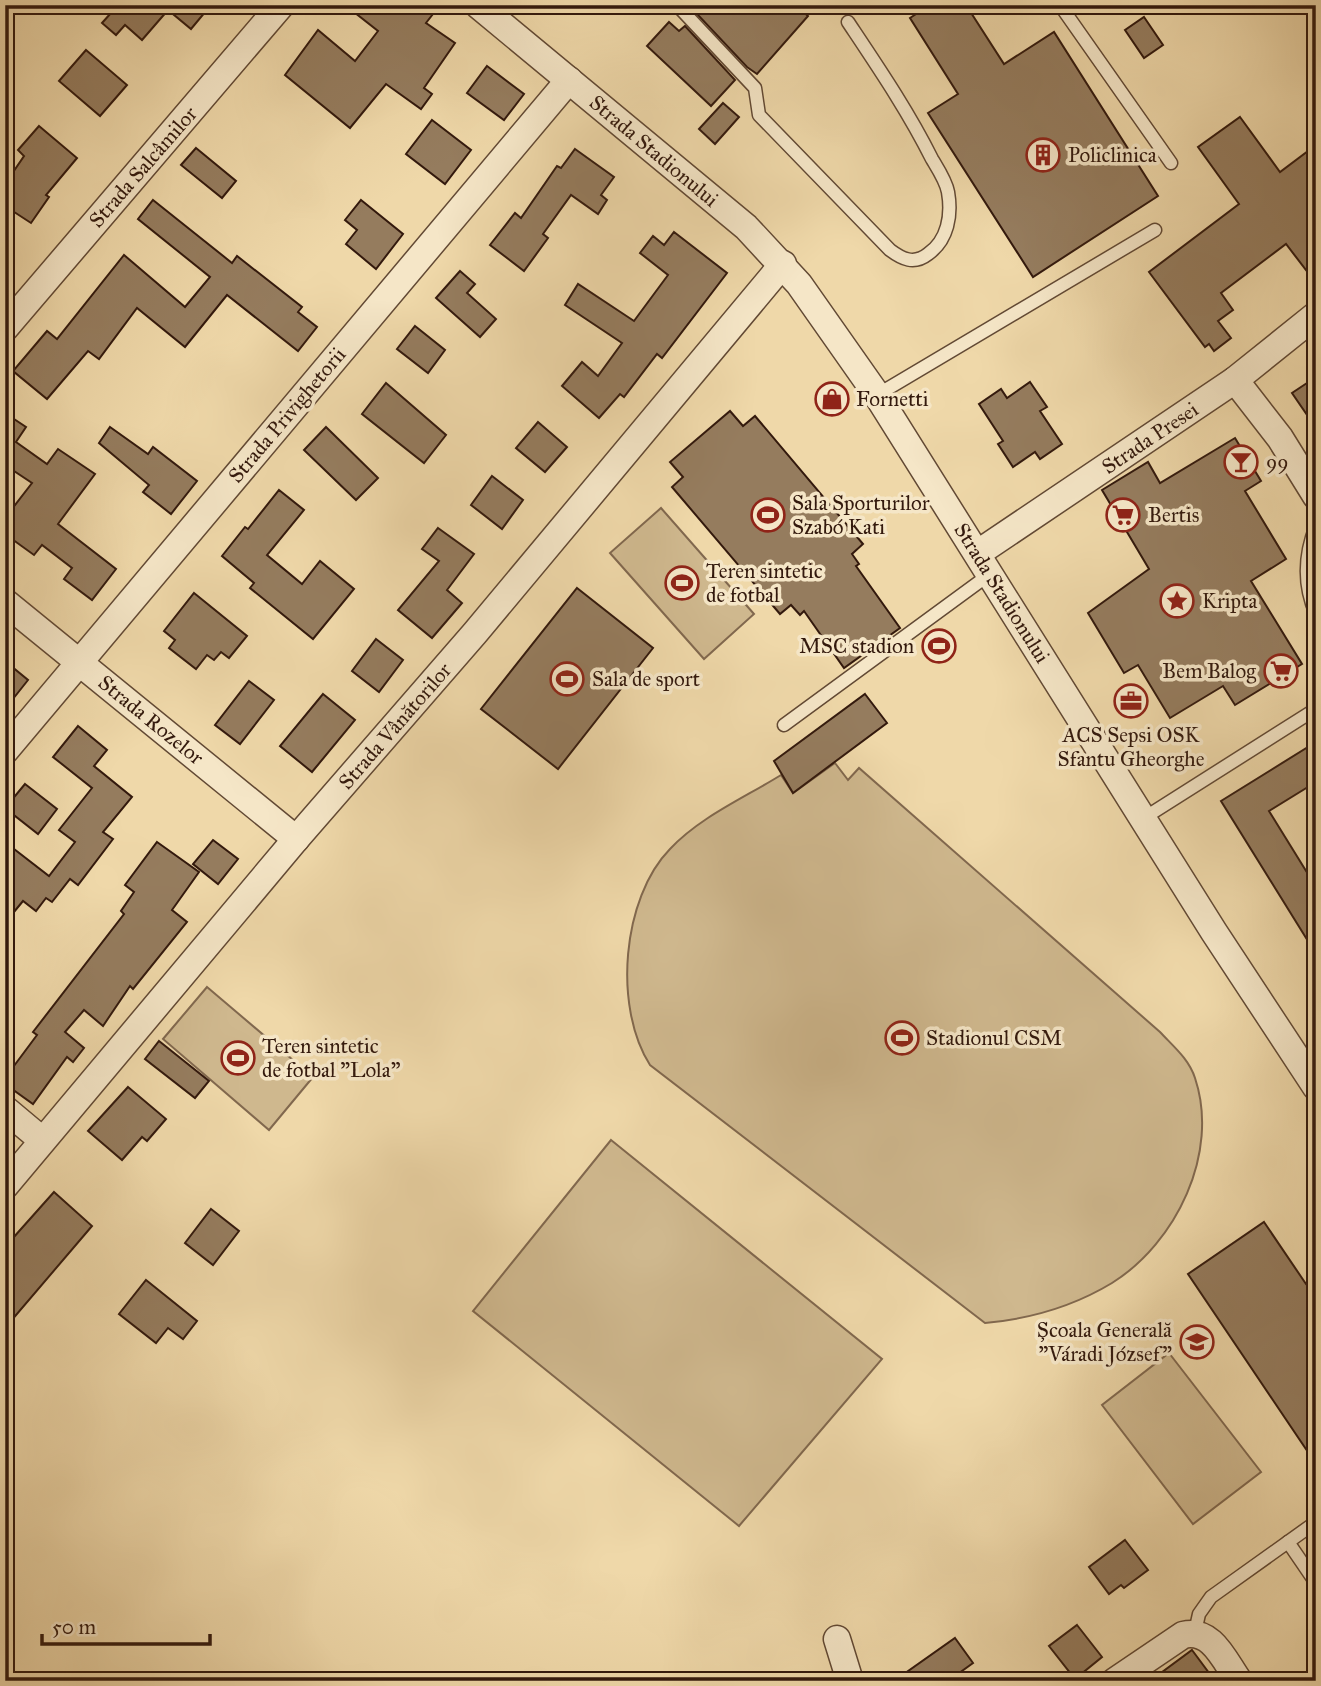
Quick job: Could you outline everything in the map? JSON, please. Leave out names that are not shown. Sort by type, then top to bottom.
[{"type":"street","name":"Strada Salcâmilor","points":[[5,328],[281,5]]},
{"type":"street","name":"Strada Stadionului","points":[[478,5],[747,227],[783,264],[877,396],[1316,1087]]},
{"type":"street","name":"Strada Privighetorii","points":[[5,751],[569,80]]},
{"type":"street","name":"Strada Vânătorilor","points":[[5,1186],[296,839],[475,633],[783,264]]},
{"type":"street","name":"Strada Presei","points":[[984,563],[1236,380],[1316,315]]},
{"type":"street","points":[[1236,380],[1279,438],[1316,496]]},
{"type":"street","name":"Strada Rozelor","points":[[5,602],[296,839]]},
{"type":"street","points":[[5,1108],[42,1140]]},
{"type":"street","points":[[1115,1681],[1183,1635],[1195,1632],[1207,1636],[1238,1681]]},
{"type":"street","points":[[837,1639],[850,1681]]},
{"type":"lane","points":[[677,5],[755,88],[760,115],[890,250],[902,259],[913,261],[928,254],[943,238],[951,216],[948,189],[894,92],[848,22]]},
{"type":"lane","points":[[1060,5],[1171,163]]},
{"type":"lane","points":[[877,396],[1155,230]]},
{"type":"lane","points":[[1316,526],[1307,551],[1305,574],[1316,614]]},
{"type":"lane","points":[[784,725],[984,563]]},
{"type":"lane","points":[[1144,818],[1316,709]]},
{"type":"lane","points":[[1195,1632],[1199,1614],[1211,1597],[1316,1522]]},
{"type":"lane","points":[[1289,1542],[1316,1583]]},
{"type":"shaded area","name":"Teren sintetic de fotbal","points":[[661,508],[754,614],[704,659],[610,553]]},
{"type":"shaded area","name":"Stadionul CSM","points":[[835,763],[848,780],[859,768],[1160,1032],[1180,1053],[1192,1071],[1201,1107],[1202,1136],[1197,1165],[1187,1194],[1155,1245],[1135,1266],[1097,1291],[1051,1310],[985,1323],[650,1065],[638,1041],[627,984],[628,954],[641,895],[654,870],[682,838],[723,809],[781,775],[793,793]]},
{"type":"shaded area","name":"Teren sintetic de fotbal \"Lola\"","points":[[207,987],[313,1077],[269,1130],[163,1039]]},
{"type":"shaded area","points":[[611,1140],[882,1359],[739,1526],[473,1311]]},
{"type":"shaded area","points":[[1169,1353],[1261,1472],[1193,1524],[1102,1405]]},
{"type":"building","points":[[102,5],[211,5],[191,29],[168,10],[142,40],[125,25],[116,35],[102,23],[111,13]]},
{"type":"building","points":[[345,5],[440,5],[426,23],[455,43],[424,88],[432,94],[421,109],[386,84],[350,128],[285,75],[318,30],[355,61],[378,31]]},
{"type":"building","points":[[705,5],[796,5],[808,16],[757,74],[747,67],[697,14]]},
{"type":"building","name":"Policlinica","points":[[930,5],[966,5],[1004,64],[1054,32],[1158,196],[1033,277],[928,113],[958,94],[910,18]]},
{"type":"building","points":[[1144,17],[1163,45],[1144,58],[1125,30]]},
{"type":"building","points":[[669,22],[679,31],[685,26],[735,80],[711,106],[647,46]]},
{"type":"building","points":[[86,50],[127,85],[100,116],[59,81]]},
{"type":"building","points":[[487,66],[524,94],[504,120],[467,93]]},
{"type":"building","points":[[723,103],[739,117],[715,144],[699,129]]},
{"type":"building","points":[[1240,117],[1280,172],[1316,145],[1316,283],[1286,244],[1221,293],[1233,310],[1218,321],[1231,338],[1214,351],[1209,344],[1205,347],[1149,272],[1239,204],[1198,147]]},
{"type":"building","points":[[432,120],[471,150],[445,184],[406,154]]},
{"type":"building","points":[[39,126],[77,158],[46,195],[49,197],[31,223],[5,206],[5,184],[24,156],[18,150]]},
{"type":"building","points":[[196,148],[236,181],[222,198],[181,165]]},
{"type":"building","points":[[575,149],[614,177],[601,195],[607,200],[598,214],[571,195],[543,234],[548,238],[524,271],[490,245],[515,213],[521,218],[557,166],[561,168]]},
{"type":"building","points":[[153,200],[232,263],[237,256],[302,307],[298,312],[317,327],[298,351],[227,295],[185,347],[137,308],[99,359],[88,351],[47,399],[13,371],[47,331],[57,339],[124,255],[185,307],[210,277],[138,219]]},
{"type":"building","points":[[361,200],[403,234],[376,269],[346,244],[357,230],[345,220]]},
{"type":"building","points":[[674,232],[727,273],[662,358],[657,354],[624,397],[620,394],[599,418],[562,386],[582,362],[598,376],[622,343],[565,305],[578,284],[634,321],[668,275],[640,253],[653,236],[664,245]]},
{"type":"building","points":[[460,271],[475,284],[467,293],[496,319],[480,337],[436,298]]},
{"type":"building","points":[[415,326],[445,350],[428,373],[397,349]]},
{"type":"building","points":[[1316,377],[1316,428],[1292,393]]},
{"type":"building","points":[[1030,382],[1047,407],[1040,411],[1062,444],[1040,459],[1035,452],[1013,467],[998,444],[1003,441],[979,404],[1001,389],[1007,398]]},
{"type":"building","points":[[386,383],[446,435],[424,463],[362,414]]},
{"type":"building","name":"Sala Sporturilor Szabó Kati","points":[[730,411],[743,426],[755,416],[863,544],[852,554],[859,564],[856,566],[900,628],[844,668],[804,611],[800,615],[791,605],[780,614],[672,487],[683,477],[670,462]]},
{"type":"building","points":[[5,413],[26,427],[16,442],[47,464],[58,449],[95,474],[58,524],[116,569],[92,600],[64,579],[72,568],[42,545],[34,555],[5,534],[5,518],[32,483],[5,465]]},
{"type":"building","points":[[538,422],[567,447],[545,472],[516,448]]},
{"type":"building","points":[[110,427],[148,454],[153,447],[197,481],[171,514],[143,492],[149,485],[99,443]]},
{"type":"building","points":[[326,427],[378,478],[356,500],[304,450]]},
{"type":"building","points":[[1235,438],[1261,481],[1245,491],[1286,559],[1251,581],[1302,664],[1235,705],[1223,686],[1170,718],[1138,665],[1124,673],[1088,613],[1149,569],[1102,490],[1148,462],[1160,483]]},
{"type":"building","points":[[492,476],[523,500],[502,529],[471,505]]},
{"type":"building","points":[[279,490],[304,510],[267,555],[302,584],[320,561],[354,589],[313,639],[250,588],[254,583],[222,556]]},
{"type":"building","points":[[438,528],[474,554],[447,590],[462,603],[432,638],[398,610],[439,561],[422,549]]},
{"type":"building","name":"Sala de sport","points":[[577,588],[653,648],[558,769],[481,709]]},
{"type":"building","points":[[194,593],[247,636],[229,658],[221,652],[214,660],[207,655],[196,669],[169,648],[175,640],[164,631]]},
{"type":"building","points":[[376,639],[403,660],[379,692],[352,671]]},
{"type":"building","points":[[5,661],[28,680],[5,709]]},
{"type":"building","points":[[249,681],[274,700],[240,744],[215,725]]},
{"type":"building","points":[[323,694],[355,720],[312,772],[280,746]]},
{"type":"building","points":[[865,694],[887,723],[793,793],[774,761]]},
{"type":"building","points":[[78,726],[107,750],[94,766],[132,797],[103,832],[113,839],[78,885],[70,879],[52,902],[46,898],[36,911],[23,901],[5,923],[5,842],[49,876],[75,842],[59,830],[92,788],[53,757]]},
{"type":"building","points":[[1316,742],[1316,782],[1269,811],[1316,887],[1316,954],[1221,801]]},
{"type":"building","points":[[25,784],[57,809],[38,834],[5,808]]},
{"type":"building","points":[[213,840],[238,859],[218,884],[193,864]]},
{"type":"building","points":[[157,842],[199,872],[172,910],[187,922],[133,989],[130,986],[103,1026],[84,1010],[65,1032],[84,1048],[73,1062],[67,1057],[33,1104],[5,1084],[5,1078],[37,1035],[33,1032],[124,914],[121,911],[134,892],[125,885]]},
{"type":"building","points":[[159,1041],[209,1081],[195,1098],[145,1059]]},
{"type":"building","points":[[128,1087],[166,1119],[147,1141],[142,1137],[122,1160],[88,1131]]},
{"type":"building","points":[[54,1192],[92,1226],[5,1328],[5,1247]]},
{"type":"building","points":[[211,1209],[239,1231],[213,1265],[185,1243]]},
{"type":"building","points":[[1264,1222],[1306,1284],[1316,1278],[1316,1464],[1188,1274]]},
{"type":"building","points":[[146,1280],[197,1321],[183,1339],[168,1328],[156,1343],[119,1314]]},
{"type":"building","points":[[1125,1540],[1148,1570],[1124,1588],[1121,1585],[1109,1594],[1089,1567]]},
{"type":"building","points":[[1077,1625],[1102,1657],[1075,1679],[1049,1646]]},
{"type":"building","points":[[955,1638],[973,1663],[948,1681],[894,1681]]},
{"type":"building","points":[[1192,1650],[1215,1681],[1150,1681]]},
{"type":"place","name":"Policlinica","points":[[1043,155]]},
{"type":"place","name":"Fornetti","points":[[832,399]]},
{"type":"place","name":"99","points":[[1241,462]]},
{"type":"place","name":"Sala Sporturilor Szabó Kati","points":[[768,515]]},
{"type":"place","name":"Bertis","points":[[1123,515]]},
{"type":"place","name":"Teren sintetic de fotbal","points":[[682,583]]},
{"type":"place","name":"Kripta","points":[[1177,601]]},
{"type":"place","name":"MSC stadion","points":[[939,646]]},
{"type":"place","name":"Bem Balog","points":[[1281,671]]},
{"type":"place","name":"Sala de sport","points":[[567,679]]},
{"type":"place","name":"ACS Sepsi OSK Sfantu Gheorghe","points":[[1131,701]]},
{"type":"place","name":"Stadionul CSM","points":[[902,1038]]},
{"type":"place","name":"Teren sintetic de fotbal \"Lola\"","points":[[238,1058]]},
{"type":"place","name":"Școala Generală \"Váradi József\"","points":[[1197,1342]]}]
